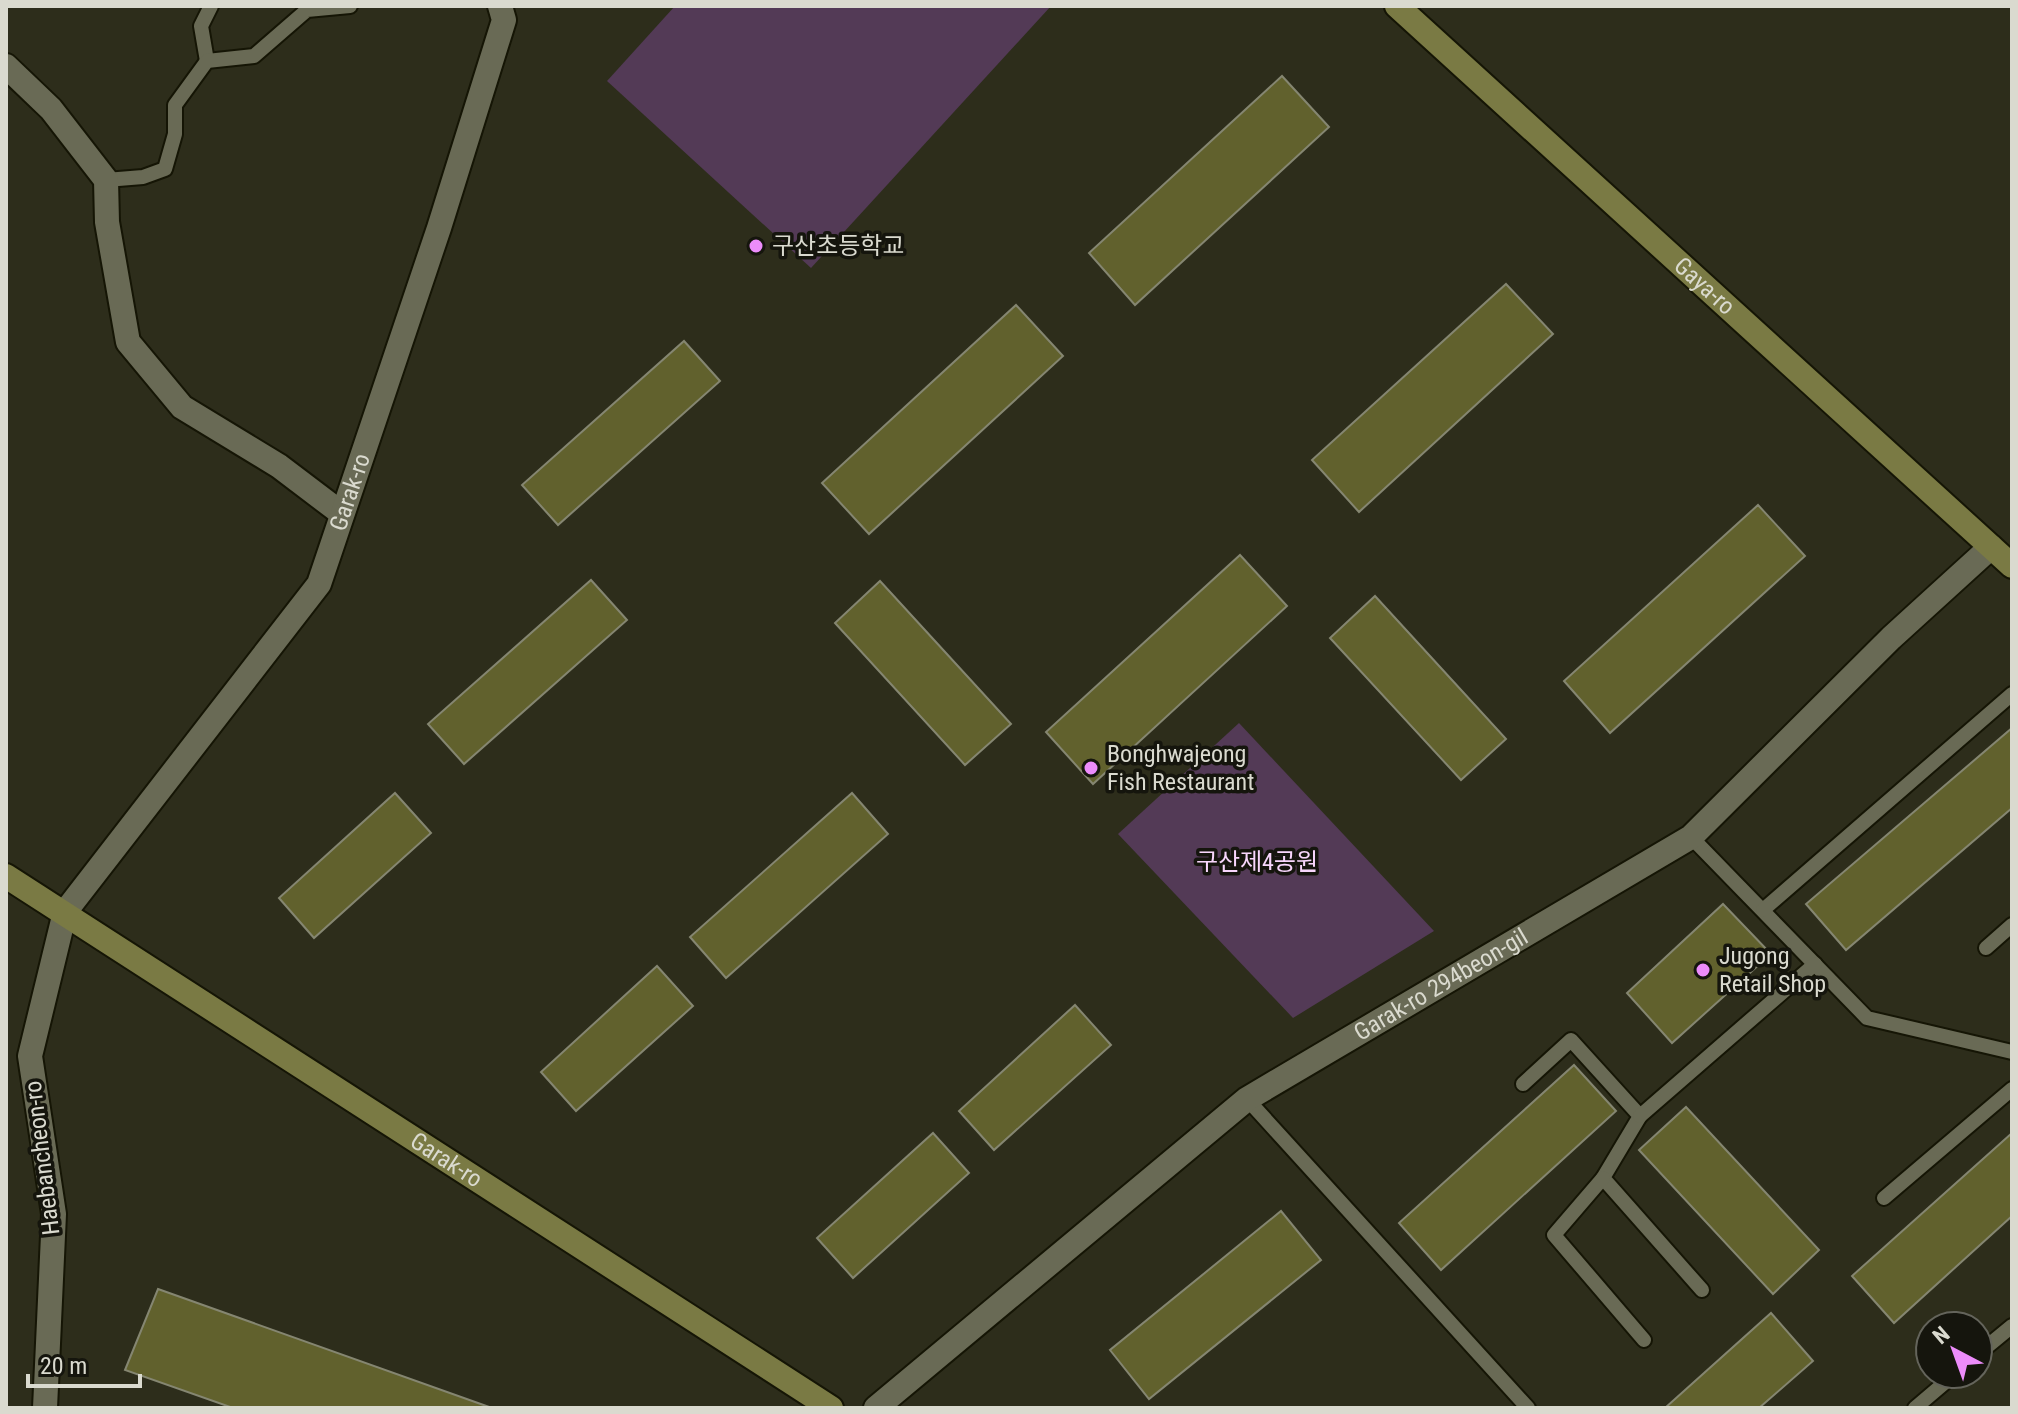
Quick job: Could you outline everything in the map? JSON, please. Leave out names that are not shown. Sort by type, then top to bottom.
[{"type":"street","name":"Garak-ro","points":[[65,912],[319,584],[439,228],[504,20],[500,6]]},
{"type":"street","name":"Gaya-ro","points":[[1397,6],[2012,566]]},
{"type":"street","points":[[6,66],[51,109],[106,180],[107,222],[128,342],[182,407],[279,466],[341,513]]},
{"type":"street","name":"Garak-ro 294beon-gil","points":[[876,1408],[1247,1099],[1691,837],[1891,638],[1991,547]]},
{"type":"street","name":"Garak-ro","points":[[6,876],[831,1408]]},
{"type":"street","name":"Haebancheon-ro","points":[[45,1408],[54,1214],[30,1056],[65,912]]},
{"type":"lane","points":[[106,180],[143,177],[165,169],[175,134],[175,105],[207,61],[201,26],[211,6]]},
{"type":"lane","points":[[207,61],[254,56],[307,10],[350,6]]},
{"type":"lane","points":[[1763,910],[2012,694]]},
{"type":"lane","points":[[1691,837],[1867,1018],[2012,1052]]},
{"type":"lane","points":[[1986,948],[2012,925]]},
{"type":"lane","points":[[1644,1340],[1554,1235],[1603,1178],[1640,1116],[1815,964]]},
{"type":"lane","points":[[1523,1084],[1571,1040],[1640,1116]]},
{"type":"lane","points":[[1884,1198],[2012,1089]]},
{"type":"lane","points":[[1247,1099],[1528,1408]]},
{"type":"lane","points":[[1603,1178],[1702,1290]]},
{"type":"lane","points":[[1915,1408],[1936,1390]]},
{"type":"green space","points":[[675,6],[1051,6],[811,268],[607,81]]},
{"type":"green space","name":"구산제4공원","points":[[1239,723],[1434,931],[1293,1018],[1118,834]]},
{"type":"building","points":[[1282,76],[1329,127],[1135,305],[1089,253]]},
{"type":"building","points":[[1506,284],[1553,334],[1359,512],[1312,460]]},
{"type":"building","points":[[1016,305],[1063,356],[869,534],[822,483]]},
{"type":"building","points":[[684,341],[720,381],[558,525],[522,485]]},
{"type":"building","points":[[1758,505],[1805,556],[1610,733],[1564,681]]},
{"type":"building","points":[[1240,555],[1287,606],[1093,784],[1046,732]]},
{"type":"building","points":[[591,580],[627,620],[464,764],[428,724]]},
{"type":"building","points":[[880,581],[1011,724],[965,765],[835,623]]},
{"type":"building","points":[[1375,596],[1506,739],[1461,780],[1330,638]]},
{"type":"building","points":[[2012,728],[2012,808],[1846,950],[1806,904]]},
{"type":"building","points":[[395,793],[431,833],[314,938],[279,898]]},
{"type":"building","points":[[852,793],[888,834],[726,978],[690,937]]},
{"type":"building","points":[[1723,904],[1771,954],[1672,1043],[1627,993]]},
{"type":"building","points":[[657,966],[693,1006],[576,1111],[541,1072]]},
{"type":"building","points":[[1075,1005],[1111,1045],[994,1150],[959,1111]]},
{"type":"building","points":[[1574,1065],[1616,1111],[1441,1270],[1399,1223]]},
{"type":"building","points":[[1686,1107],[1819,1250],[1773,1294],[1639,1150]]},
{"type":"building","points":[[933,1133],[969,1173],[853,1278],[817,1238]]},
{"type":"building","points":[[2012,1133],[2012,1216],[1894,1323],[1852,1276]]},
{"type":"building","points":[[1281,1211],[1321,1260],[1149,1399],[1110,1350]]},
{"type":"building","points":[[158,1289],[492,1408],[233,1408],[125,1370]]},
{"type":"building","points":[[1771,1313],[1813,1361],[1759,1408],[1665,1408]]},
{"type":"place","name":"구산초등학교","points":[[756,246]]},
{"type":"place","name":"Bonghwajeong Fish Restaurant","points":[[1091,768]]},
{"type":"place","name":"Jugong Retail Shop","points":[[1703,970]]}]
